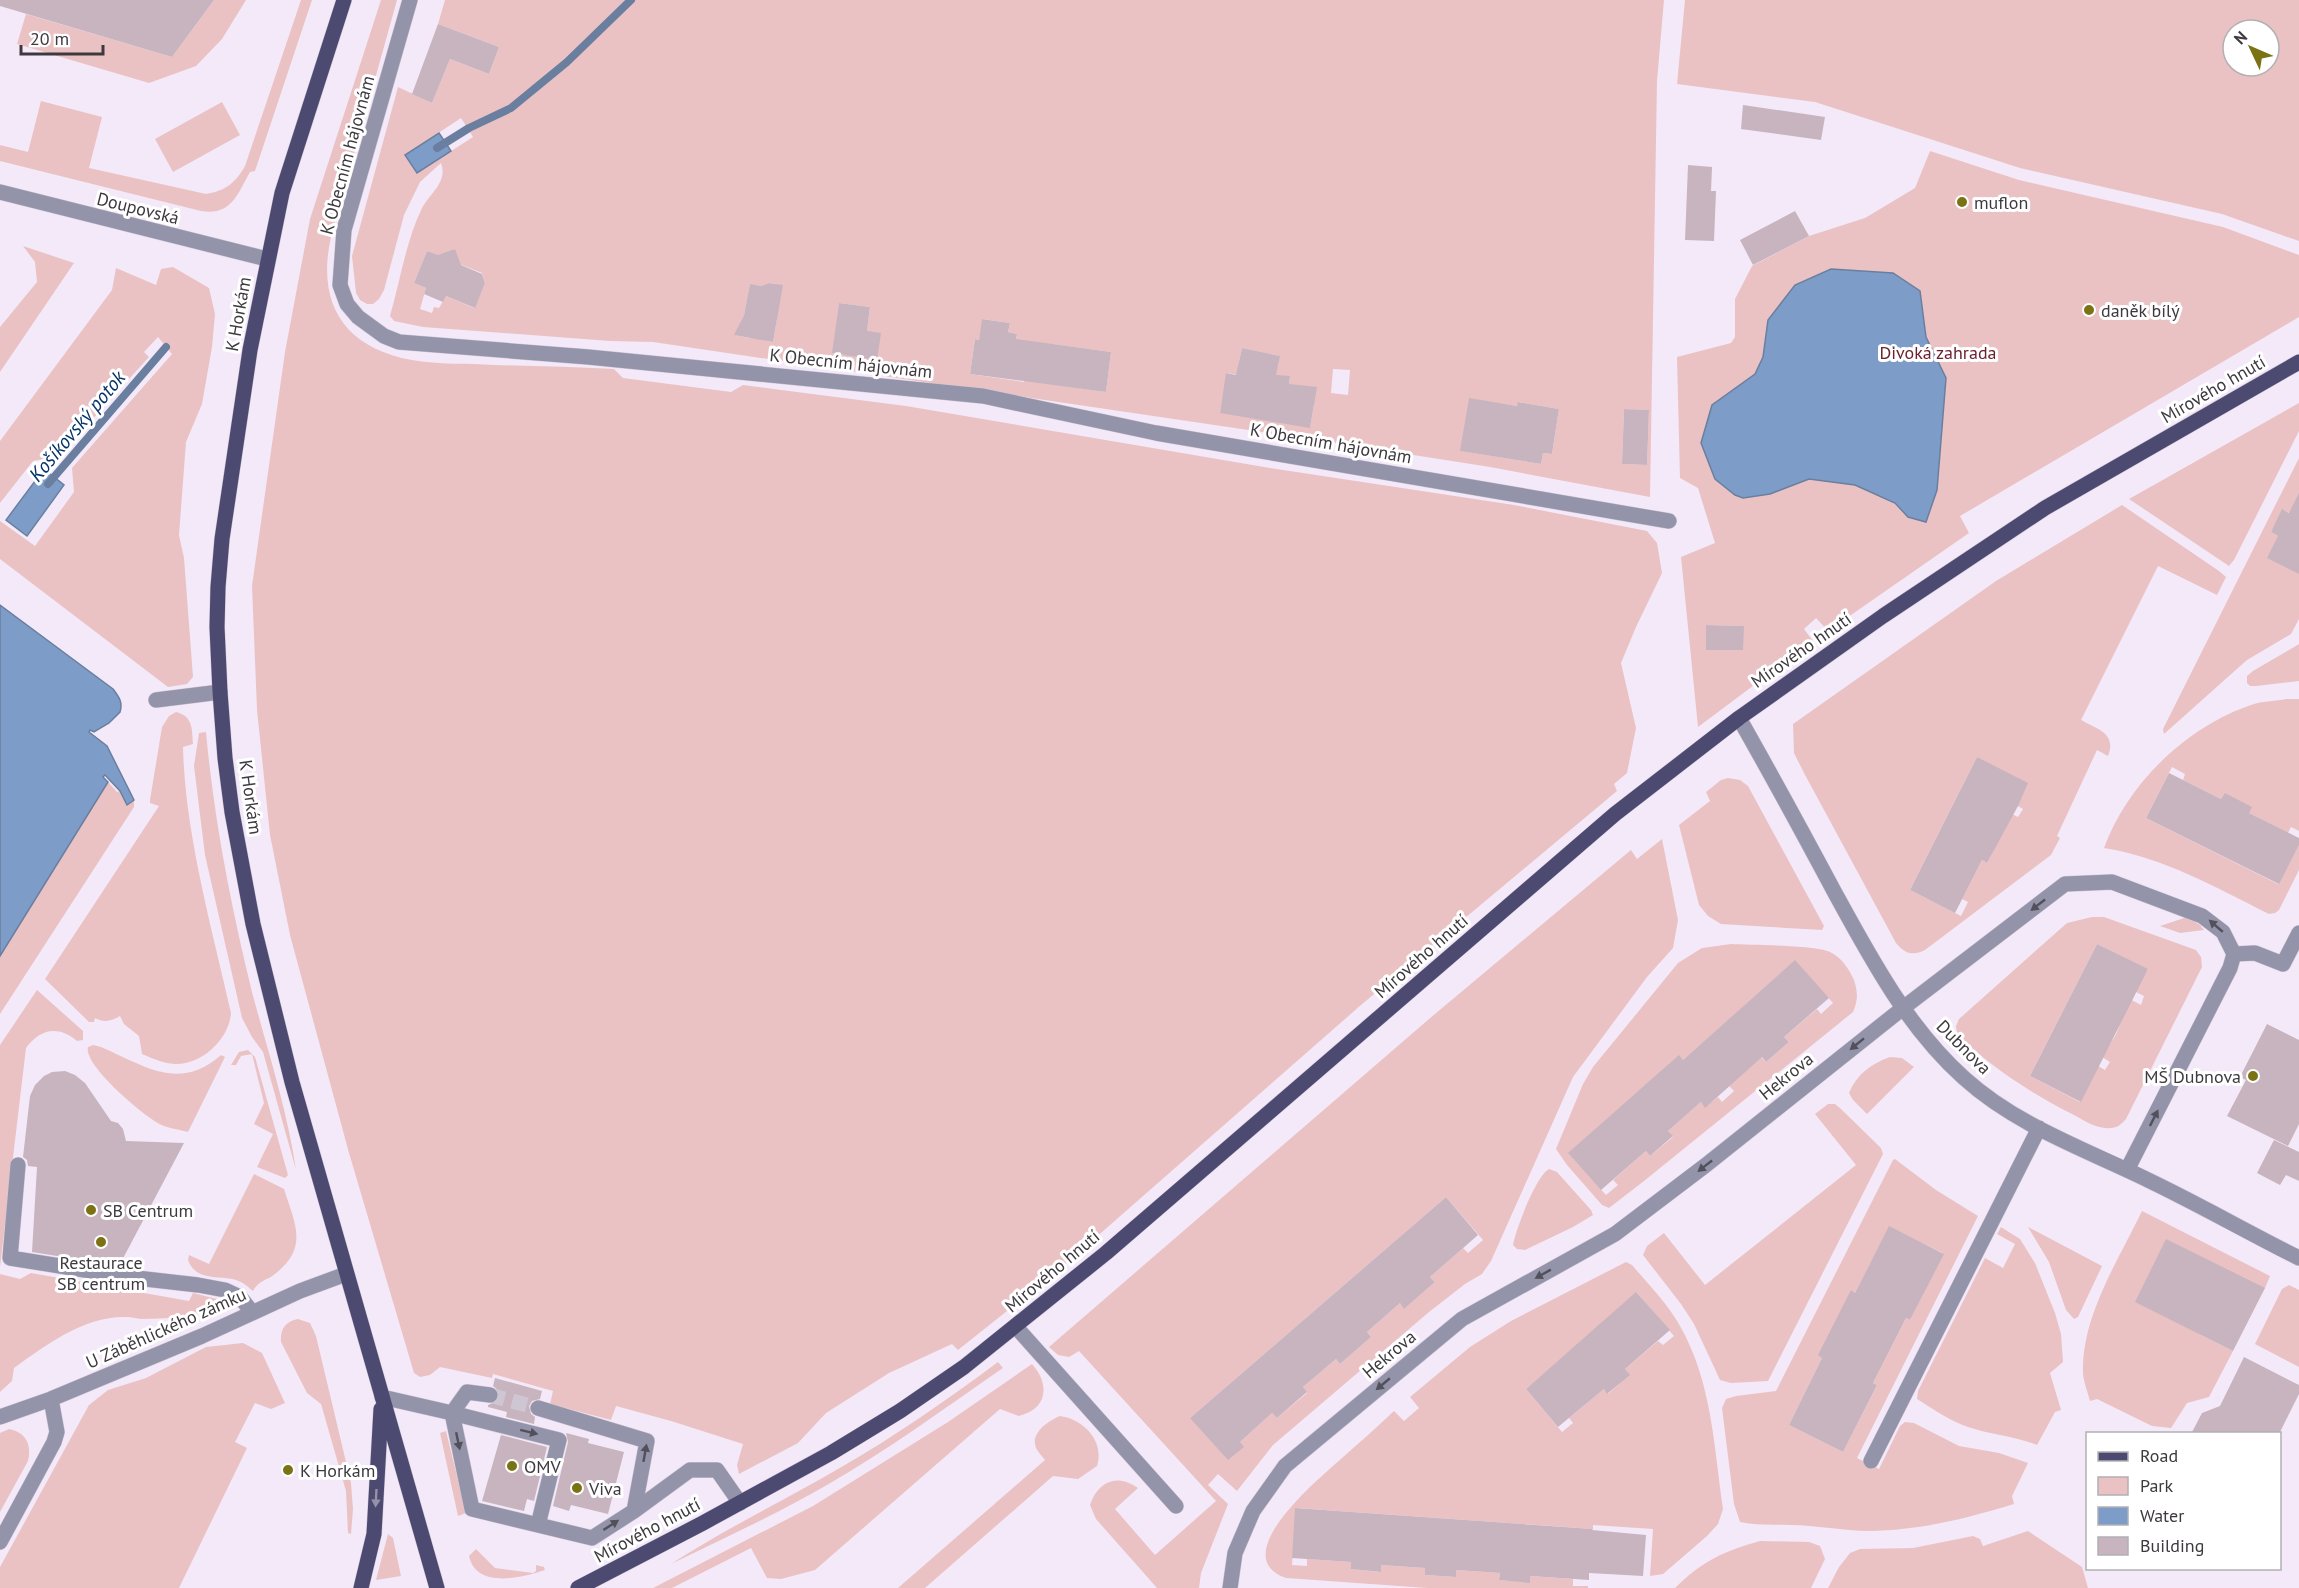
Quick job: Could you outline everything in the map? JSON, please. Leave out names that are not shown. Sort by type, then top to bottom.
[{"type":"main road","name":"K Horkám","points":[[344,0],[282,193],[267,260],[245,383],[222,539],[217,617],[220,692],[232,812],[253,924],[292,1082],[437,1588]]},
{"type":"main road","name":"Mírového hnutí","points":[[578,1588],[831,1453],[900,1411],[964,1367],[1016,1326],[1309,1079],[1615,814],[1739,718],[1883,616],[2045,508],[2299,362]]},
{"type":"main road","points":[[361,1588],[374,1534],[382,1397]]},
{"type":"street","name":"K Obecním hájovnám","points":[[410,0],[344,230],[340,285],[347,304],[358,317],[384,336],[399,342],[588,357],[982,396],[1156,433],[1669,521]]},
{"type":"street","name":"Doupovská","points":[[0,192],[267,260]]},
{"type":"street","points":[[156,700],[220,692]]},
{"type":"street","name":"Dubnova","points":[[1739,718],[1864,946],[1903,1008],[1936,1052],[1965,1080],[2001,1107],[2039,1128],[2299,1258]]},
{"type":"street","name":"Hekrova","points":[[1230,1588],[1235,1553],[1253,1511],[1285,1466],[1462,1319],[1615,1234],[2065,884],[2112,882],[2202,916],[2223,932],[2234,954]]},
{"type":"street","points":[[2127,1170],[2230,968],[2234,954],[2255,953],[2283,964],[2299,933]]},
{"type":"street","points":[[1871,1461],[2039,1128]]},
{"type":"street","points":[[18,1165],[10,1258],[225,1290],[240,1297],[252,1312]]},
{"type":"street","name":"U Záběhlického zámku","points":[[0,1417],[51,1399],[346,1274]]},
{"type":"street","points":[[1016,1326],[1176,1506]]},
{"type":"street","points":[[490,1395],[467,1392],[452,1413],[472,1509],[592,1538],[690,1470],[717,1470],[740,1503]]},
{"type":"street","points":[[382,1397],[559,1440],[538,1525]]},
{"type":"street","points":[[0,1542],[54,1442],[57,1432],[51,1399]]},
{"type":"street","points":[[538,1408],[647,1441],[634,1510]]},
{"type":"green space","points":[[214,0],[246,0],[222,39],[196,66],[149,83],[17,44],[26,14],[172,57]]},
{"type":"green space","points":[[301,0],[312,0],[255,171],[250,172],[237,196],[226,207],[211,212],[201,211],[0,161],[0,145],[28,152],[41,101],[102,117],[89,168],[206,194],[225,188],[238,177],[245,166]]},
{"type":"green space","points":[[381,0],[397,0],[331,237],[327,261],[332,302],[340,319],[369,345],[388,354],[432,363],[614,369],[623,378],[731,392],[743,385],[906,406],[1270,468],[1514,505],[1647,531],[1657,543],[1662,573],[1621,663],[1636,728],[1627,773],[1614,784],[1617,791],[1361,1005],[1061,1268],[958,1350],[952,1344],[889,1373],[826,1413],[798,1443],[739,1474],[737,1465],[743,1444],[671,1421],[616,1406],[611,1420],[550,1404],[553,1391],[493,1374],[492,1378],[440,1367],[430,1375],[420,1377],[414,1373],[349,1153],[290,935],[270,835],[257,710],[252,586],[285,352],[310,219]]},
{"type":"green space","points":[[445,0],[1664,0],[1657,81],[1650,497],[1490,467],[1343,444],[653,342],[610,341],[423,327],[394,321],[390,316],[416,221],[440,182],[443,170],[441,163],[420,182],[404,215],[384,290],[379,299],[373,304],[360,300],[356,293],[352,256],[398,87],[432,103],[450,59],[489,74],[499,47],[438,24]],"holes":[[[461,118],[473,137],[417,173],[405,155]],[[427,251],[482,273],[485,283],[474,308],[446,296],[439,308],[434,307],[432,313],[420,309],[426,288],[414,283]],[[777,284],[782,290],[776,315],[777,322],[774,323],[776,325],[773,342],[763,340],[760,336],[754,335],[749,338],[735,335],[744,315],[750,285]],[[839,303],[870,307],[867,331],[877,359],[833,353]],[[983,319],[1010,323],[1008,332],[1017,334],[1015,346],[1029,348],[1024,382],[970,374],[975,339],[979,340]],[[1051,344],[1111,352],[1106,392],[1058,385]],[[1242,348],[1279,356],[1278,367],[1239,361]],[[1333,369],[1350,370],[1348,395],[1331,393]],[[1227,373],[1275,381],[1290,376],[1289,384],[1314,405],[1310,427],[1220,412]],[[1469,399],[1517,406],[1519,402],[1559,409],[1552,454],[1543,453],[1541,464],[1461,451]],[[1624,409],[1649,410],[1647,465],[1622,464]]]},
{"type":"green space","points":[[1685,0],[2299,0],[2299,241],[2222,214],[2020,168],[1815,102],[1677,84]]},
{"type":"green space","points":[[222,102],[240,135],[173,172],[155,139]]},
{"type":"green space","name":"Divoká zahrada","points":[[1930,151],[2019,180],[2223,227],[2299,255],[2299,317],[1960,516],[1969,533],[1828,631],[1816,618],[1804,629],[1813,641],[1698,727],[1681,557],[1715,543],[1698,488],[1680,478],[1677,357],[1731,343],[1735,337],[1735,299],[1752,266],[1809,236],[1865,218],[1915,188]],"holes":[[[1707,625],[1743,626],[1743,650],[1706,650]]]},
{"type":"green space","points":[[23,246],[74,263],[0,372],[0,327],[37,282],[35,262]]},
{"type":"green space","points":[[173,267],[209,288],[215,314],[202,404],[186,442],[179,535],[184,558],[193,677],[187,684],[168,687],[0,559],[0,521],[35,546],[74,492],[72,468],[172,354],[158,337],[144,352],[149,357],[59,456],[33,461],[0,503],[0,441],[112,290],[116,268],[156,285],[161,269]]},
{"type":"green space","points":[[2299,403],[2299,431],[2229,566],[2129,499]]},
{"type":"green space","points":[[2299,458],[2299,495],[2290,513],[2283,510],[2271,532],[2278,536],[2299,574],[2299,619],[2291,634],[2247,660],[2164,734],[2163,729]]},
{"type":"green space","points":[[2122,505],[2226,577],[2217,595],[2158,566],[2081,720],[2099,729],[2108,737],[2110,748],[2108,756],[2097,750],[2057,836],[2060,838],[2051,855],[1925,950],[1909,953],[1896,943],[1804,773],[1794,753],[1793,724],[1996,581]],"holes":[[[1977,757],[2011,802],[2023,809],[2018,817],[2006,811],[1991,856],[1987,863],[1982,860],[1962,899],[1968,902],[1961,916],[1910,890]]]},
{"type":"green space","points":[[2299,644],[2299,681],[2256,686],[2250,686],[2247,683],[2247,676],[2253,671]]},
{"type":"green space","points":[[2299,699],[2299,831],[2291,827],[2288,833],[2249,813],[2225,794],[2221,799],[2183,780],[2185,774],[2172,767],[2146,818],[2278,884],[2299,845],[2299,870],[2279,910],[2269,914],[2169,866],[2104,848],[2114,824],[2128,801],[2144,780],[2184,742],[2206,726],[2230,714],[2258,703]]},
{"type":"green space","points":[[176,712],[189,720],[192,728],[193,744],[183,747],[189,813],[201,881],[231,1013],[225,1032],[212,1049],[194,1060],[175,1064],[158,1061],[142,1054],[139,1036],[124,1024],[120,1016],[108,1021],[95,1018],[94,1022],[89,1022],[45,979],[159,806],[150,803],[150,800],[162,727],[169,716]]},
{"type":"green space","points":[[206,732],[230,895],[252,992],[282,1103],[296,1170],[263,1052],[242,1018],[205,855],[194,766],[199,733]]},
{"type":"green space","points":[[1728,778],[1740,780],[1748,786],[1824,926],[1822,930],[1721,924],[1708,916],[1699,905],[1679,825],[1710,801],[1706,792],[1721,780]]},
{"type":"green space","points":[[108,782],[117,792],[120,791],[127,805],[134,800],[134,807],[0,1014],[0,956]]},
{"type":"green space","points":[[1662,839],[1678,920],[1673,948],[1647,977],[1573,1077],[1491,1261],[1482,1274],[1429,1312],[1273,1445],[1237,1491],[1218,1474],[1208,1485],[1228,1504],[1201,1573],[1199,1588],[1157,1588],[1096,1519],[1090,1505],[1093,1497],[1103,1485],[1116,1480],[1130,1483],[1138,1488],[1115,1509],[1155,1555],[1216,1501],[1079,1351],[1069,1357],[1058,1355],[1049,1347],[1429,1019],[1631,850],[1637,859]],"holes":[[[1446,1197],[1483,1240],[1468,1253],[1463,1248],[1430,1277],[1435,1282],[1405,1308],[1400,1303],[1367,1332],[1371,1337],[1340,1364],[1336,1359],[1303,1387],[1307,1393],[1277,1418],[1272,1413],[1240,1442],[1190,1418]]]},
{"type":"green space","points":[[2092,917],[2104,917],[2196,950],[2201,957],[2202,967],[2126,1119],[2115,1127],[2102,1128],[2093,1125],[2041,1097],[1997,1068],[1957,1034],[1956,1026],[1959,1019],[2067,923]],"holes":[[[2097,944],[2148,970],[2130,989],[2144,996],[2141,1005],[2126,997],[2118,1030],[2110,1044],[2097,1054],[2110,1062],[2105,1070],[2093,1063],[2087,1088],[2080,1102],[2030,1076]]]},
{"type":"green space","points":[[2187,917],[2204,930],[2180,933],[2160,926]]},
{"type":"green space","points":[[1731,944],[1767,945],[1811,948],[1830,952],[1845,964],[1854,980],[1857,996],[1855,1008],[1853,1012],[1609,1208],[1602,1205],[1556,1149],[1583,1084],[1593,1067],[1678,963],[1702,948]],"holes":[[[1795,961],[1833,1003],[1821,1014],[1817,1009],[1784,1037],[1789,1042],[1766,1062],[1761,1057],[1729,1086],[1734,1091],[1722,1102],[1718,1097],[1705,1107],[1701,1102],[1668,1131],[1673,1137],[1650,1156],[1646,1151],[1613,1180],[1618,1185],[1606,1195],[1569,1154],[1679,1056],[1683,1060]]]},
{"type":"green space","points":[[37,990],[83,1031],[83,1040],[77,1041],[63,1033],[50,1031],[37,1037],[26,1048],[0,1267],[0,1045]]},
{"type":"green space","points":[[93,1045],[147,1068],[176,1074],[191,1072],[206,1066],[221,1055],[225,1057],[188,1132],[160,1124],[114,1088],[94,1065],[89,1055],[88,1047]]},
{"type":"green space","points":[[248,1050],[252,1054],[241,1056],[236,1065],[231,1065],[239,1052]]},
{"type":"green space","points":[[252,1054],[255,1057],[288,1175],[285,1178],[257,1167],[273,1134],[254,1124],[264,1103]]},
{"type":"green space","points":[[1890,1057],[1902,1058],[1914,1067],[1867,1114],[1849,1093],[1865,1070]]},
{"type":"green space","points":[[1828,1104],[1835,1104],[1841,1109],[1881,1148],[1883,1154],[1768,1381],[1731,1383],[1720,1380],[1694,1324],[1643,1255],[1647,1246],[1664,1233],[1705,1285],[1856,1165],[1815,1114]]},
{"type":"green space","points":[[1895,1159],[1936,1190],[1978,1216],[1857,1458],[1879,1469],[1900,1426],[1905,1422],[1914,1423],[1959,1446],[1999,1453],[2028,1463],[2012,1496],[2014,1504],[1943,1523],[1888,1530],[1859,1531],[1740,1522],[1734,1504],[1722,1408],[1726,1399],[1776,1391]],"holes":[[[1889,1227],[1943,1253],[1910,1320],[1906,1318],[1873,1383],[1877,1385],[1843,1452],[1789,1425],[1822,1358],[1851,1291],[1855,1293]]]},
{"type":"green space","points":[[1549,1169],[1557,1172],[1593,1215],[1525,1250],[1517,1249],[1513,1245],[1522,1216],[1538,1182]]},
{"type":"green space","points":[[254,1174],[284,1189],[295,1224],[296,1244],[286,1264],[253,1291],[236,1280],[202,1275],[192,1267],[188,1260],[189,1255],[209,1264]]},
{"type":"green space","points":[[2142,1211],[2270,1276],[2265,1288],[2201,1335],[2233,1351],[2209,1397],[2187,1403],[2171,1428],[2152,1426],[2097,1399],[2090,1401],[2083,1374],[2084,1353],[2094,1311]]},
{"type":"green space","points":[[2001,1227],[2020,1239],[2035,1263],[2061,1334],[2063,1362],[2050,1373],[2061,1410],[2055,1412],[2037,1445],[1961,1424],[1917,1399],[1918,1391],[1985,1258],[2003,1268],[2015,1244],[1997,1234]]},
{"type":"green space","points":[[2028,1227],[2102,1266],[2078,1317],[2074,1319],[2066,1310],[2049,1262]]},
{"type":"green space","points":[[1626,1262],[1632,1265],[1675,1318],[1691,1347],[1699,1370],[1710,1415],[1723,1509],[1718,1524],[1707,1536],[1663,1574],[1650,1576],[1653,1529],[1593,1525],[1593,1529],[1296,1508],[1292,1565],[1307,1566],[1307,1559],[1351,1562],[1351,1569],[1380,1572],[1381,1565],[1425,1568],[1425,1575],[1456,1577],[1456,1570],[1500,1573],[1499,1580],[1530,1582],[1530,1576],[1573,1579],[1573,1586],[1588,1586],[1588,1588],[1427,1588],[1286,1578],[1270,1567],[1266,1553],[1271,1535],[1299,1499],[1394,1411],[1404,1421],[1419,1408],[1410,1397],[1470,1347],[1511,1321]],"holes":[[[1637,1293],[1674,1336],[1663,1345],[1658,1341],[1625,1369],[1629,1375],[1608,1394],[1604,1389],[1569,1418],[1573,1423],[1562,1432],[1526,1389]]]},
{"type":"green space","points":[[31,1273],[189,1301],[193,1293],[225,1301],[227,1307],[224,1312],[221,1307],[184,1317],[144,1319],[126,1317],[95,1321],[52,1341],[14,1368],[12,1381],[0,1392],[0,1274],[20,1279]]},
{"type":"green space","points":[[2289,1285],[2299,1290],[2299,1367],[2255,1344],[2282,1289]]},
{"type":"green space","points":[[298,1319],[310,1323],[316,1336],[351,1483],[353,1509],[351,1534],[348,1533],[346,1491],[321,1404],[307,1393],[281,1342],[284,1327]]},
{"type":"green space","points":[[243,1343],[262,1353],[285,1403],[271,1409],[255,1403],[235,1442],[247,1448],[179,1588],[0,1588],[0,1567],[89,1405],[108,1390],[146,1378],[206,1347]]},
{"type":"green space","points":[[998,1362],[1003,1368],[850,1472],[789,1506],[671,1564],[879,1444]]},
{"type":"green space","points":[[1032,1364],[1042,1380],[1043,1387],[1041,1402],[1036,1408],[1019,1416],[1000,1409],[815,1570],[781,1579],[767,1578],[751,1548],[672,1588],[653,1588],[813,1506],[948,1422]]},
{"type":"green space","points":[[1060,1416],[1077,1422],[1090,1433],[1098,1448],[1097,1466],[1078,1479],[1053,1476],[925,1588],[898,1588],[1045,1460],[1036,1448],[1036,1437],[1041,1428]]},
{"type":"green space","points":[[9,1429],[24,1436],[29,1455],[28,1461],[0,1512],[0,1433]]},
{"type":"green space","points":[[446,1431],[466,1513],[458,1516],[440,1433]]},
{"type":"green space","points":[[2028,1531],[2082,1567],[2088,1588],[1828,1588],[1839,1567],[1850,1553],[1860,1549],[1913,1548],[1973,1536],[1980,1539],[1983,1546]]},
{"type":"green space","points":[[388,1534],[393,1538],[401,1576],[376,1580]]},
{"type":"green space","points":[[1760,1541],[1809,1542],[1820,1546],[1825,1559],[1811,1588],[1675,1588],[1714,1558]]},
{"type":"green space","points":[[476,1549],[495,1568],[533,1573],[536,1571],[536,1565],[544,1567],[545,1570],[523,1576],[511,1578],[489,1577],[480,1573],[473,1566],[469,1556]]},
{"type":"water","points":[[439,133],[451,151],[417,173],[405,155]]},
{"type":"water","points":[[1831,269],[1893,273],[1920,291],[1926,337],[1946,378],[1937,490],[1926,522],[1908,517],[1895,503],[1855,485],[1809,479],[1770,494],[1743,498],[1735,495],[1715,479],[1701,443],[1712,405],[1755,374],[1763,357],[1768,320],[1795,285]]},
{"type":"water","points":[[44,469],[64,485],[27,536],[6,520]]},
{"type":"water","points":[[0,605],[113,689],[121,702],[120,712],[109,723],[94,732],[90,730],[89,732],[107,746],[134,800],[127,805],[120,791],[105,775],[103,777],[108,782],[0,956]]},
{"type":"building","points":[[0,0],[214,0],[172,57],[0,6]]},
{"type":"building","points":[[438,24],[499,47],[489,74],[450,59],[432,103],[412,94]]},
{"type":"building","points":[[1743,105],[1825,117],[1821,140],[1741,129]]},
{"type":"building","points":[[1688,165],[1712,167],[1711,191],[1716,191],[1714,241],[1685,240]]},
{"type":"building","points":[[1795,211],[1809,236],[1753,265],[1740,240]]},
{"type":"building","points":[[455,249],[461,265],[482,274],[485,283],[475,308],[446,296],[443,302],[424,294],[426,288],[414,283],[427,251],[438,255]]},
{"type":"building","points":[[769,283],[783,285],[773,342],[734,335],[744,315],[750,284],[761,286]]},
{"type":"building","points":[[839,303],[870,307],[867,331],[881,333],[877,360],[832,353]]},
{"type":"building","points":[[982,319],[1010,323],[1008,332],[1017,334],[1016,339],[1111,352],[1106,392],[970,374],[975,339],[979,340]]},
{"type":"building","points":[[1242,348],[1280,356],[1276,375],[1290,376],[1289,384],[1317,387],[1310,428],[1220,413],[1226,373],[1236,375]]},
{"type":"building","points":[[1469,398],[1517,406],[1518,402],[1559,409],[1552,454],[1543,453],[1541,464],[1460,451]]},
{"type":"building","points":[[1624,409],[1649,410],[1647,465],[1622,464]]},
{"type":"building","points":[[2299,493],[2299,574],[2267,558],[2278,536],[2271,532],[2282,509],[2289,513]]},
{"type":"building","points":[[1706,625],[1744,626],[1743,650],[1706,650]]},
{"type":"building","points":[[1977,757],[2028,783],[1987,863],[1982,860],[1955,913],[1910,890]]},
{"type":"building","points":[[2169,773],[2221,799],[2225,793],[2252,807],[2249,813],[2299,838],[2299,845],[2279,884],[2146,818]]},
{"type":"building","points":[[2097,944],[2148,969],[2081,1102],[2030,1076]]},
{"type":"building","points":[[1795,960],[1829,998],[1784,1037],[1789,1042],[1766,1062],[1762,1057],[1705,1108],[1701,1102],[1668,1131],[1673,1136],[1650,1156],[1646,1151],[1601,1190],[1568,1153],[1679,1055],[1683,1060]]},
{"type":"building","points":[[2267,1024],[2299,1040],[2299,1124],[2288,1146],[2227,1116],[2246,1080],[2240,1077]]},
{"type":"building","name":"SB Centrum","points":[[65,1071],[85,1083],[111,1121],[118,1123],[123,1129],[126,1141],[184,1143],[119,1266],[32,1252],[37,1167],[28,1166],[27,1160],[23,1157],[30,1096],[35,1085],[44,1076],[52,1072]]},
{"type":"building","points":[[2274,1140],[2299,1152],[2299,1181],[2286,1175],[2280,1185],[2257,1173]]},
{"type":"building","points":[[1446,1197],[1478,1235],[1430,1277],[1435,1282],[1404,1309],[1400,1303],[1367,1332],[1371,1337],[1340,1364],[1336,1359],[1303,1387],[1307,1392],[1277,1418],[1272,1413],[1240,1442],[1244,1447],[1228,1460],[1190,1418]]},
{"type":"building","points":[[1889,1226],[1944,1254],[1910,1320],[1906,1318],[1873,1383],[1877,1385],[1843,1452],[1789,1425],[1822,1358],[1818,1355],[1851,1290],[1855,1293]]},
{"type":"building","points":[[2166,1239],[2265,1288],[2233,1351],[2135,1302]]},
{"type":"building","points":[[1636,1292],[1670,1330],[1625,1369],[1630,1375],[1607,1394],[1604,1389],[1558,1427],[1526,1389]]},
{"type":"building","points":[[2244,1357],[2299,1385],[2299,1394],[2280,1432],[2192,1432],[2202,1413],[2220,1406]]},
{"type":"building","points":[[495,1378],[542,1391],[540,1399],[532,1401],[529,1406],[531,1414],[535,1417],[534,1424],[506,1417],[507,1412],[488,1407],[500,1397],[499,1391],[493,1386]]},
{"type":"building","points":[[566,1433],[589,1439],[588,1443],[624,1452],[608,1514],[571,1505],[569,1511],[553,1506],[568,1442]]},
{"type":"building","points":[[501,1435],[547,1447],[534,1501],[527,1499],[524,1511],[482,1501]]},
{"type":"building","points":[[1295,1508],[1593,1529],[1646,1535],[1643,1576],[1589,1573],[1589,1580],[1530,1576],[1530,1583],[1499,1580],[1500,1573],[1456,1570],[1456,1577],[1425,1575],[1425,1568],[1381,1565],[1381,1572],[1351,1569],[1351,1562],[1292,1558]]},
{"type":"waterway","name":"Košíkovský potok","points":[[437,148],[469,128],[511,108],[567,62],[631,0]]},
{"type":"waterway","name":"Košíkovský potok","points":[[48,484],[166,347]]},
{"type":"tunnel","points":[[490,1395],[538,1408]]},
{"type":"place","name":"muflon","points":[[1962,202]]},
{"type":"place","name":"daněk bílý","points":[[2089,310]]},
{"type":"place","name":"MŠ Dubnova","points":[[2253,1076]]},
{"type":"place","name":"SB Centrum","points":[[91,1210]]},
{"type":"place","name":"Restaurace SB centrum","points":[[101,1242]]},
{"type":"place","name":"OMV","points":[[512,1466]]},
{"type":"place","name":"K Horkám","points":[[288,1470]]},
{"type":"place","name":"Viva","points":[[577,1488]]}]
